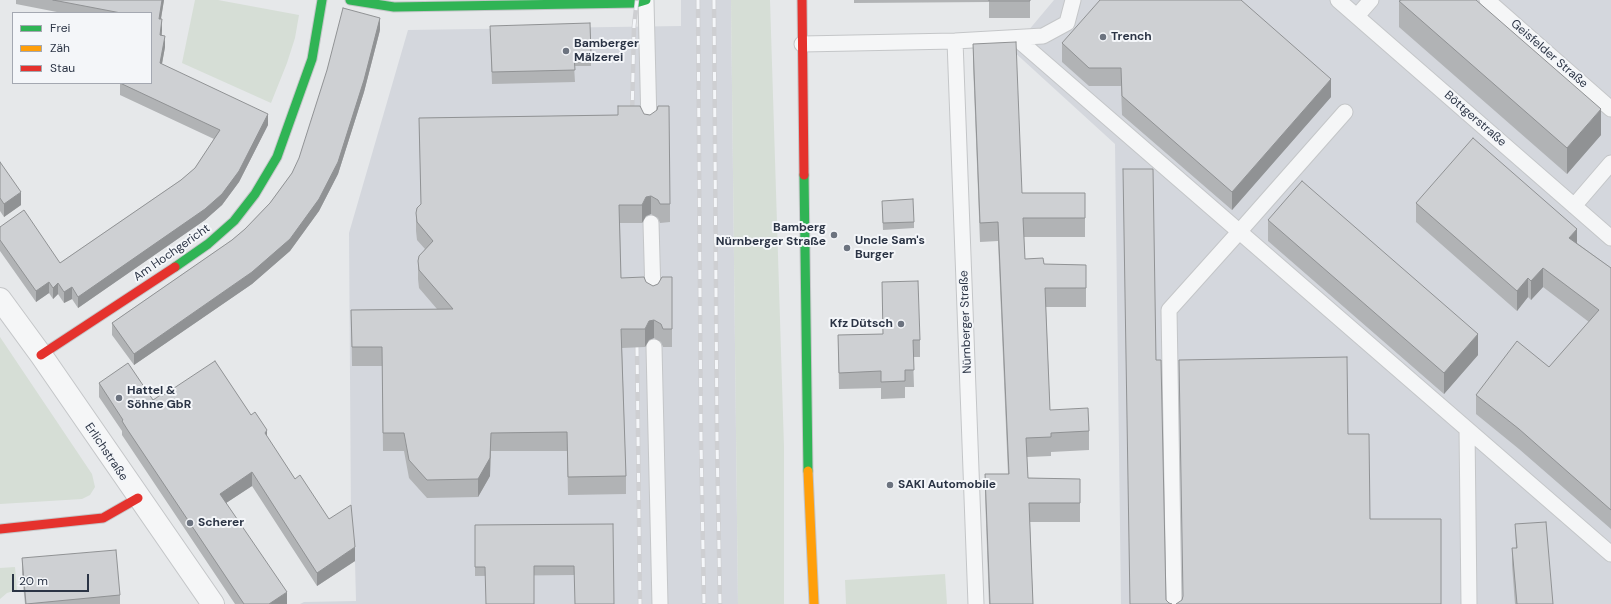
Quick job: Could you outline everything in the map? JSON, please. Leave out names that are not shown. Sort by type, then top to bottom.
[{"type":"street","name":"Am Hochgericht","points":[[40,355],[182,262],[208,244],[234,221],[255,194],[277,158],[312,59],[322,0]]},
{"type":"street","points":[[350,0],[394,7],[636,3],[646,1]]},
{"type":"street","points":[[802,0],[808,474],[814,604]]},
{"type":"street","name":"Erlichstraße","points":[[0,299],[213,604]]},
{"type":"street","points":[[0,529],[103,518],[138,498]]},
{"type":"lane","points":[[802,44],[955,41],[1043,36],[1067,23],[1073,0]]},
{"type":"lane","name":"Böttgerstraße","points":[[1338,0],[1611,238]]},
{"type":"lane","points":[[1357,16],[1371,0]]},
{"type":"lane","name":"Geisfelder Straße","points":[[1487,0],[1611,109]]},
{"type":"lane","points":[[646,1],[649,124]]},
{"type":"lane","points":[[1016,38],[1611,554]]},
{"type":"lane","name":"Nürnberger Straße","points":[[955,41],[976,604]]},
{"type":"lane","points":[[1174,604],[1168,310],[1345,112]]},
{"type":"lane","points":[[1574,206],[1611,163]]},
{"type":"lane","points":[[651,223],[653,295]]},
{"type":"lane","points":[[654,347],[660,604]]},
{"type":"lane","points":[[1467,429],[1469,604]]},
{"type":"shaded area","points":[[195,0],[218,0],[299,15],[295,38],[271,103],[182,63]]},
{"type":"shaded area","points":[[681,0],[731,0],[738,604],[300,604],[304,602],[356,601],[355,561],[351,519],[349,233],[408,30],[681,26]]},
{"type":"shaded area","points":[[731,0],[770,0],[784,447],[784,604],[738,604]]},
{"type":"shaded area","points":[[1054,0],[1611,0],[1611,604],[1121,604],[1115,144],[1012,50]]},
{"type":"shaded area","points":[[0,337],[92,474],[95,487],[90,495],[82,499],[0,504]]},
{"type":"shaded area","points":[[15,567],[17,590],[7,593],[0,599],[0,568]]},
{"type":"shaded area","points":[[945,574],[947,604],[846,604],[845,580]]},
{"type":"building","points":[[53,0],[162,0],[159,19],[162,19],[160,35],[165,36],[160,63],[268,114],[239,171],[222,194],[205,209],[78,297],[72,287],[64,292],[58,283],[53,288],[49,282],[36,291],[0,240],[0,227],[24,210],[60,263],[181,180],[195,168],[220,130],[122,84],[152,84],[152,12],[116,12]]},
{"type":"building","points":[[1030,0],[1030,1],[989,1]]},
{"type":"building","points":[[1100,0],[1241,0],[1331,79],[1232,192],[1122,96],[1121,68],[1089,68],[1062,43]]},
{"type":"building","points":[[1476,0],[1601,109],[1567,148],[1399,1]]},
{"type":"building","points":[[343,8],[380,18],[364,80],[338,162],[319,199],[290,239],[252,272],[134,354],[112,323],[232,240],[270,203],[292,173],[299,158],[327,70]]},
{"type":"building","points":[[590,23],[591,54],[574,55],[575,70],[492,72],[490,26]]},
{"type":"building","points":[[1016,42],[1022,193],[1085,193],[1085,218],[1023,218],[1025,259],[1043,258],[1044,264],[1086,265],[1086,288],[1045,288],[1050,410],[1088,408],[1089,431],[1051,433],[1051,437],[1026,438],[1028,478],[1080,479],[1080,503],[1029,503],[1033,604],[990,604],[985,474],[1009,474],[998,222],[980,223],[973,44]]},
{"type":"building","points":[[618,106],[640,106],[644,114],[650,115],[657,110],[658,106],[669,106],[670,204],[660,204],[658,200],[651,196],[646,197],[642,205],[619,205],[621,278],[644,277],[646,282],[653,286],[658,284],[662,277],[672,277],[672,329],[663,329],[661,324],[654,320],[649,321],[645,329],[621,329],[626,476],[568,477],[567,432],[491,433],[490,458],[478,479],[427,480],[409,460],[404,433],[383,433],[382,347],[352,347],[351,310],[453,309],[419,270],[419,256],[433,241],[417,222],[417,208],[421,204],[419,118],[618,115]]},
{"type":"building","points":[[1473,138],[1577,229],[1569,238],[1611,268],[1611,510],[1519,429],[1476,395],[1517,341],[1549,367],[1599,310],[1543,268],[1531,281],[1528,278],[1517,291],[1416,203]]},
{"type":"building","points":[[0,162],[21,192],[4,204],[0,198]]},
{"type":"building","points":[[1123,169],[1153,169],[1156,360],[1161,360],[1166,600],[1172,604],[1130,604]]},
{"type":"building","points":[[1302,181],[1478,334],[1444,373],[1268,220]]},
{"type":"building","points":[[913,199],[914,222],[883,223],[882,201]]},
{"type":"building","points":[[918,281],[920,340],[913,340],[914,370],[905,370],[905,381],[881,382],[881,371],[839,373],[838,335],[883,334],[882,282]]},
{"type":"building","points":[[1347,357],[1348,434],[1369,434],[1370,519],[1441,519],[1441,604],[1176,604],[1182,600],[1183,596],[1179,360]]},
{"type":"building","points":[[215,361],[251,415],[255,412],[267,430],[265,433],[295,479],[300,475],[329,519],[351,505],[355,547],[317,573],[252,472],[220,494],[287,592],[269,604],[244,604],[127,429],[122,421],[123,420],[99,383],[128,363],[153,400],[162,394],[162,396]]},
{"type":"building","points":[[1546,522],[1553,604],[1517,604],[1512,548],[1517,548],[1515,524]]},
{"type":"building","points":[[613,524],[614,604],[575,604],[574,566],[534,566],[534,604],[486,604],[485,567],[475,567],[475,525]]},
{"type":"building","points":[[116,550],[120,595],[26,604],[22,558]]},
{"type":"railway","points":[[632,118],[634,26],[637,0]]},
{"type":"railway","points":[[698,0],[701,442],[704,604]]},
{"type":"railway","points":[[714,0],[717,440],[720,604]]},
{"type":"railway","points":[[637,347],[640,604]]},
{"type":"traffic: fast","points":[[175,267],[208,244],[234,221],[255,194],[277,157],[312,59],[322,0]]},
{"type":"traffic: fast","points":[[350,0],[394,7],[636,3],[646,0]]},
{"type":"traffic: fast","points":[[804,175],[808,471]]},
{"type":"traffic: slow","points":[[808,471],[814,604]]},
{"type":"traffic: jam","points":[[802,0],[804,175]]},
{"type":"traffic: jam","points":[[41,355],[175,267]]},
{"type":"traffic: jam","points":[[0,529],[103,518],[138,498]]},
{"type":"place","name":"Trench","points":[[1103,37]]},
{"type":"place","name":"Bamberger Mälzerei","points":[[566,51]]},
{"type":"place","name":"Bamberg Nürnberger Straße","points":[[834,235]]},
{"type":"place","name":"Uncle Sam's Burger","points":[[847,248]]},
{"type":"place","name":"Kfz Dütsch","points":[[901,324]]},
{"type":"place","name":"Hattel & Söhne GbR","points":[[119,398]]},
{"type":"place","name":"SAKI Automobile","points":[[890,485]]},
{"type":"place","name":"Scherer","points":[[190,523]]}]
